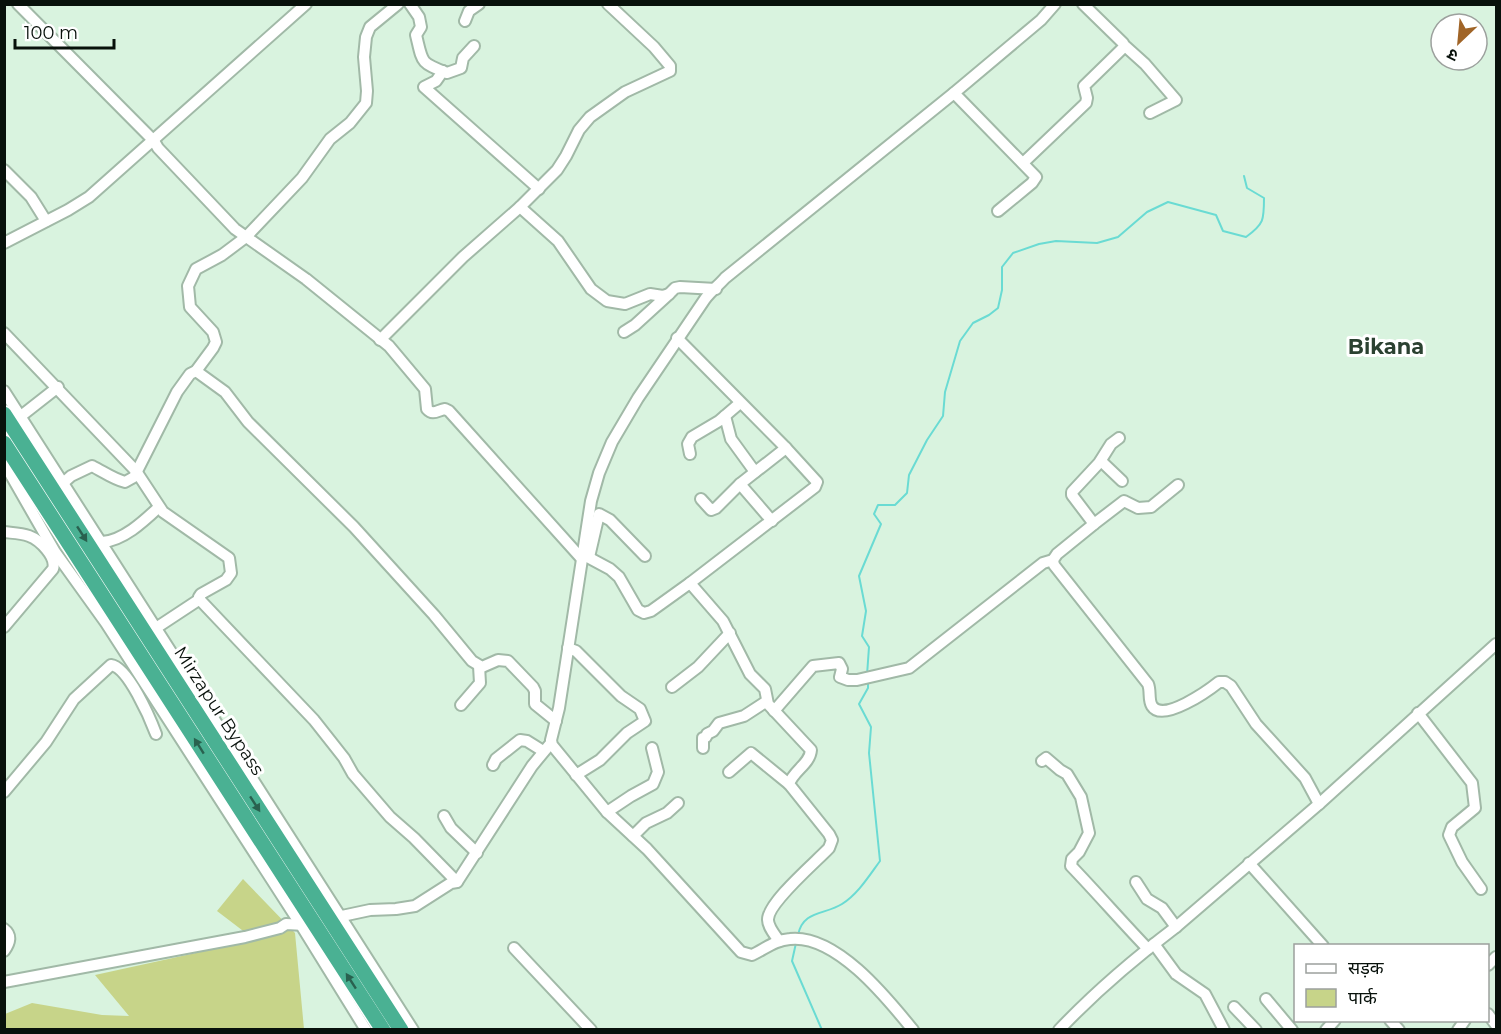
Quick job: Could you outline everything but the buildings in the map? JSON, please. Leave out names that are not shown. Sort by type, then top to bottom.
[{"type":"highway","name":"Mirzapur Bypass","points":[[4,414],[401,1029]]},
{"type":"highway","points":[[4,443],[383,1029]]},
{"type":"street","points":[[18,4],[155,143],[235,229],[306,279],[389,346],[423,386],[427,409],[435,413],[443,409],[449,411],[584,556],[610,569],[619,577],[638,610],[644,613],[651,611],[690,583],[772,521],[814,487],[817,482],[679,340]]},
{"type":"street","points":[[4,243],[89,197],[155,143],[306,4]]},
{"type":"street","points":[[62,484],[71,476],[92,466],[109,474],[114,480],[125,482],[134,477],[177,392],[185,379],[196,371],[213,348],[216,339],[213,332],[190,307],[188,286],[196,269],[222,255],[246,237],[302,178],[330,139],[350,123],[366,103],[368,91],[363,57],[366,37],[370,27],[398,4]]},
{"type":"street","points":[[410,4],[420,22],[421,27],[416,35],[421,60],[425,64],[447,73],[459,69],[463,58],[474,46]]},
{"type":"street","points":[[465,21],[469,11],[479,4]]},
{"type":"street","points":[[380,340],[463,257],[539,189],[561,165],[579,130],[596,112],[625,92],[662,76],[671,69],[654,47],[608,4]]},
{"type":"street","points":[[342,916],[370,910],[415,906],[457,882],[547,747],[556,721],[594,487],[604,457],[621,425],[705,299],[738,267],[1035,26],[1055,4]]},
{"type":"street","points":[[1083,4],[1146,64],[1176,99],[1150,112]]},
{"type":"street","points":[[1023,163],[1086,103],[1084,86],[1125,46]]},
{"type":"street","points":[[443,71],[435,81],[424,87],[539,189]]},
{"type":"street","points":[[954,93],[1034,175],[1035,180],[998,211]]},
{"type":"street","points":[[4,170],[31,197],[46,221]]},
{"type":"street","points":[[519,207],[558,241],[591,289],[607,301],[625,304],[650,294],[663,296],[669,294]]},
{"type":"street","points":[[624,332],[634,326],[675,288],[716,289]]},
{"type":"street","points":[[4,333],[136,471],[163,512],[229,558],[231,569],[226,580],[201,594],[200,598],[156,628]]},
{"type":"street","points":[[196,371],[225,392],[248,422],[354,527],[434,615],[472,661],[479,666],[486,666],[501,659],[507,661],[533,687],[535,704],[556,721]]},
{"type":"street","points":[[21,416],[58,387]]},
{"type":"street","points":[[4,391],[413,1029]]},
{"type":"street","points":[[690,454],[688,444],[692,437],[708,429],[740,403]]},
{"type":"street","points":[[724,416],[731,439],[755,472]]},
{"type":"street","points":[[1094,524],[1072,494],[1081,481],[1101,461],[1106,450],[1119,438]]},
{"type":"street","points":[[701,499],[711,510],[716,508],[740,484],[786,448]]},
{"type":"street","points":[[1101,461],[1122,481]]},
{"type":"street","points":[[4,463],[55,552],[305,925],[366,1029]]},
{"type":"street","points":[[740,484],[772,521]]},
{"type":"street","points":[[774,711],[813,666],[839,663],[842,669],[840,676],[848,680],[909,668],[1000,595],[1043,563],[1053,560],[1057,554],[1124,501],[1138,508],[1151,507],[1178,485]]},
{"type":"street","points":[[102,542],[111,541],[143,522],[159,507]]},
{"type":"street","points":[[584,556],[599,514],[610,520],[645,556]]},
{"type":"street","points":[[4,532],[27,535],[36,540],[53,558],[55,565],[4,627]]},
{"type":"street","points":[[1053,560],[1054,565],[1148,684],[1152,706],[1156,710],[1162,711],[1181,706],[1219,682],[1228,684],[1256,724],[1308,782],[1319,804]]},
{"type":"street","points":[[690,583],[723,621],[750,674],[765,689],[767,701],[774,711],[811,750],[810,757],[792,776],[789,784]]},
{"type":"street","points":[[200,598],[215,618],[314,720],[344,758],[353,774],[390,817],[457,882]]},
{"type":"street","points":[[672,687],[699,667],[730,633]]},
{"type":"street","points":[[1059,1029],[1075,1012],[1319,804],[1497,644]]},
{"type":"street","points":[[568,648],[576,651],[621,696],[640,709],[645,721],[627,733],[600,760],[576,775]]},
{"type":"street","points":[[4,792],[46,742],[74,699],[108,667],[117,666],[128,659]]},
{"type":"street","points":[[117,666],[138,696],[156,734]]},
{"type":"street","points":[[461,705],[480,683],[479,666]]},
{"type":"street","points":[[704,748],[703,738],[719,723],[744,716],[767,701]]},
{"type":"street","points":[[1418,713],[1473,786],[1475,808],[1452,827],[1449,836],[1462,862],[1481,889]]},
{"type":"street","points":[[493,765],[496,759],[520,740],[547,747],[576,775],[607,812],[647,849],[741,952],[752,955],[779,941],[801,939],[822,946],[835,953],[866,978],[914,1029]]},
{"type":"street","points":[[607,812],[653,784],[658,772],[652,748]]},
{"type":"street","points":[[729,772],[751,753],[789,784],[832,840],[829,848],[771,909],[769,924],[779,941]]},
{"type":"street","points":[[1042,761],[1047,758],[1067,774],[1081,797],[1089,833],[1072,860],[1071,866],[1110,906],[1136,939],[1151,947],[1176,974],[1205,994],[1224,1029]]},
{"type":"street","points":[[633,836],[646,823],[667,813],[678,803]]},
{"type":"street","points":[[444,816],[451,828],[477,853]]},
{"type":"street","points":[[1249,863],[1322,944]]},
{"type":"street","points":[[1136,882],[1147,899],[1162,908],[1176,927]]},
{"type":"street","points":[[4,982],[244,937],[280,928],[286,924],[305,925]]},
{"type":"street","points":[[4,929],[10,940],[4,951]]},
{"type":"street","points":[[514,948],[591,1029]]},
{"type":"street","points":[[1266,999],[1292,1029]]},
{"type":"street","points":[[1234,1007],[1256,1029]]},
{"type":"green space","points":[[243,879],[295,933],[304,1029],[5,1030],[5,1014],[32,1003],[102,1015],[129,1016],[95,975],[255,940],[217,911]]},
{"type":"waterway","points":[[867,675],[869,647],[862,636],[866,611],[859,576],[881,524],[874,514],[878,505],[895,505],[907,493],[909,475],[927,440],[943,416],[945,392],[960,341],[973,323],[998,308],[1002,290],[1002,267],[1013,253],[1039,244],[1056,241],[1097,243],[1118,237],[1147,212],[1168,202],[1216,215],[1223,231],[1246,237],[1262,221],[1264,198],[1247,188],[1244,176]]},
{"type":"waterway","points":[[798,935],[801,927],[810,917],[842,904],[853,895],[880,861],[869,753],[871,727],[859,704],[868,688],[868,681]]},
{"type":"waterway","points":[[796,943],[792,961],[822,1030]]},
{"type":"district","name":"Bikana","points":[[1386,347]]}]
